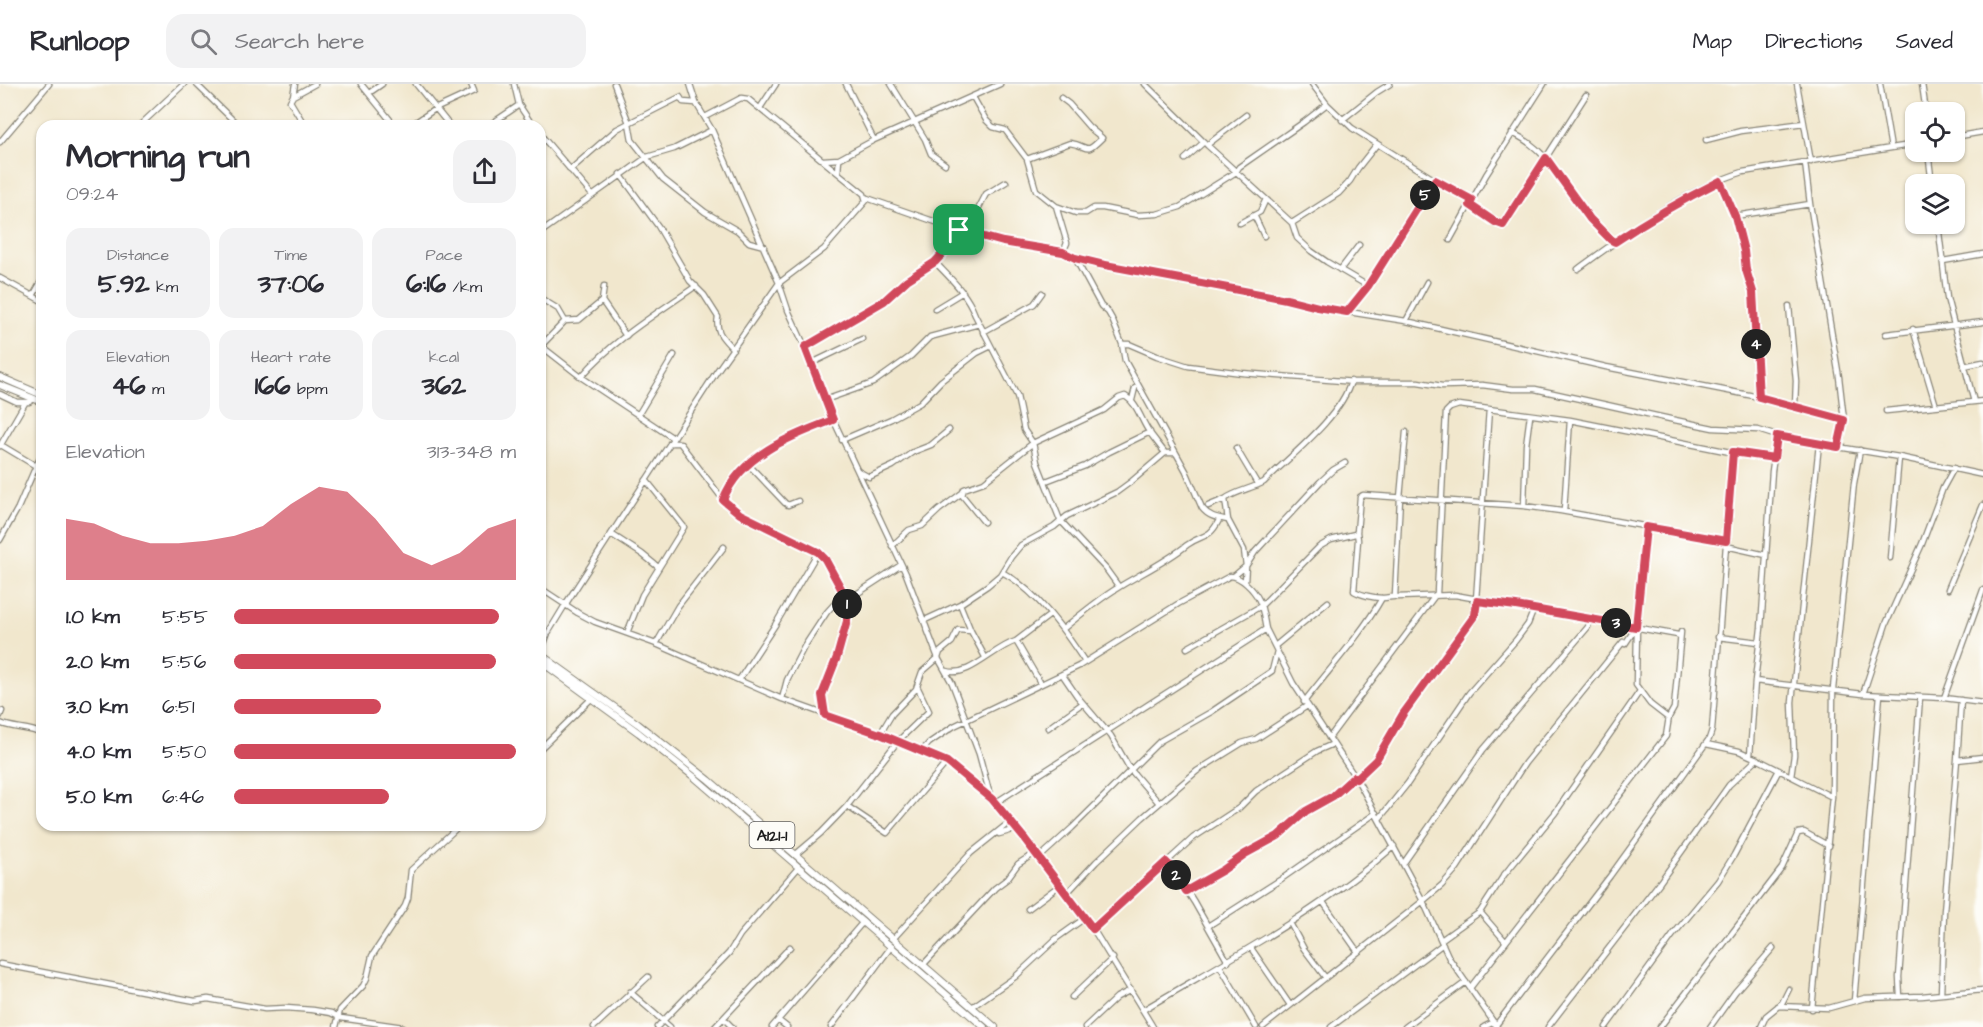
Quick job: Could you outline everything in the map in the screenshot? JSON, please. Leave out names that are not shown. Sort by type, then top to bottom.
[{"type":"highway","points":[[0,377],[36,392]]},
{"type":"highway","points":[[0,385],[34,399]]},
{"type":"highway","name":"A121-1","points":[[546,658],[638,724],[709,780],[995,1027]]},
{"type":"highway","name":"A121-1","points":[[546,665],[639,733],[693,776],[984,1027]]},
{"type":"street","points":[[0,142],[49,84]]},
{"type":"street","points":[[145,120],[184,84]]},
{"type":"street","points":[[196,84],[233,120]]},
{"type":"street","points":[[294,84],[290,101],[301,120]]},
{"type":"street","points":[[293,96],[315,84]]},
{"type":"street","points":[[361,84],[391,120]]},
{"type":"street","points":[[369,93],[382,84]]},
{"type":"street","points":[[416,84],[445,120]]},
{"type":"street","points":[[419,120],[435,109],[474,91],[471,84]]},
{"type":"street","points":[[514,84],[519,105],[529,120]]},
{"type":"street","points":[[614,84],[629,123],[632,140],[663,179],[705,212],[738,231],[749,242],[764,246]]},
{"type":"street","points":[[690,84],[696,103],[712,130],[764,246],[833,420],[901,565],[925,620],[938,658],[947,671],[979,754],[993,801]]},
{"type":"street","points":[[760,108],[776,84]]},
{"type":"street","points":[[846,84],[874,140]]},
{"type":"street","points":[[891,84],[925,139],[931,154],[945,164]]},
{"type":"street","points":[[823,160],[840,159],[874,140],[1000,84]]},
{"type":"street","points":[[1145,84],[1205,144],[1292,223],[1297,238],[1311,251],[1368,286]]},
{"type":"street","points":[[1312,84],[1342,120],[1471,202],[1495,222],[1503,225],[1586,95]]},
{"type":"street","points":[[1342,120],[1390,84]]},
{"type":"street","points":[[1450,240],[1512,133],[1544,84]]},
{"type":"street","points":[[1797,84],[1811,162]]},
{"type":"street","points":[[1880,84],[1891,148]]},
{"type":"street","points":[[1922,84],[1925,102]]},
{"type":"street","points":[[570,170],[617,129],[680,97],[683,102],[696,103]]},
{"type":"street","points":[[973,97],[986,120],[993,127],[1005,130],[1027,159],[1036,190],[1056,206],[1076,213],[1086,213],[1094,208],[1103,208],[1138,215],[1157,214],[1180,207],[1236,172],[1239,167],[1327,104]]},
{"type":"street","points":[[705,117],[741,99],[748,99],[867,198],[960,230],[1003,242],[1063,252],[1075,258],[1347,312],[1406,321],[1595,364],[1759,397],[1844,420]]},
{"type":"street","points":[[1027,159],[1070,143],[1085,149],[1092,148],[1102,138],[1069,104],[1061,99]]},
{"type":"street","points":[[497,120],[519,105]]},
{"type":"street","points":[[1185,159],[1246,115]]},
{"type":"street","points":[[1706,140],[1741,131],[1804,123]]},
{"type":"street","points":[[546,227],[647,157],[674,149],[712,130]]},
{"type":"street","points":[[1965,135],[1983,132]]},
{"type":"street","points":[[1512,133],[1526,139],[1546,158],[1590,219],[1615,242]]},
{"type":"street","points":[[546,141],[592,195]]},
{"type":"street","points":[[1292,223],[1339,193],[1377,144]]},
{"type":"street","points":[[1578,269],[1648,220],[1702,189],[1743,172],[1905,146]]},
{"type":"street","points":[[639,162],[640,151]]},
{"type":"street","points":[[838,173],[840,159]]},
{"type":"street","points":[[1805,163],[1839,376],[1844,420],[1838,447]]},
{"type":"street","points":[[620,174],[657,226],[690,281],[718,317],[716,325],[718,333],[733,349]]},
{"type":"street","points":[[1347,312],[1368,286],[1435,180]]},
{"type":"street","points":[[1720,181],[1735,216],[1753,292],[1759,397]]},
{"type":"street","points":[[805,347],[884,301],[907,280],[935,262],[960,230],[971,223],[986,194],[1006,182]]},
{"type":"street","points":[[546,638],[646,480],[779,283],[824,249],[867,198]]},
{"type":"street","points":[[1240,223],[1260,212],[1266,199]]},
{"type":"street","points":[[1735,216],[1810,204]]},
{"type":"street","points":[[1056,206],[1066,243],[1063,252]]},
{"type":"street","points":[[1254,215],[1264,236]]},
{"type":"street","points":[[1939,234],[1947,298],[1974,402]]},
{"type":"street","points":[[1340,270],[1359,245]]},
{"type":"street","points":[[1943,261],[1983,254]]},
{"type":"street","points":[[1075,258],[1101,306],[1108,312],[1122,344],[1130,372],[1193,485],[1202,508],[1219,520],[1228,520]]},
{"type":"street","points":[[935,262],[971,304],[1017,396],[1024,430],[1033,443],[1037,462],[1060,520],[1106,568],[1119,587]]},
{"type":"street","points":[[0,278],[36,298]]},
{"type":"street","points":[[1406,321],[1427,282]]},
{"type":"street","points":[[604,286],[602,302],[626,336]]},
{"type":"street","points":[[581,377],[598,357],[696,286]]},
{"type":"street","points":[[33,296],[36,291]]},
{"type":"street","points":[[626,336],[693,291]]},
{"type":"street","points":[[935,309],[963,292]]},
{"type":"street","points":[[983,332],[1034,304],[1042,293]]},
{"type":"street","points":[[546,302],[558,309],[565,321]]},
{"type":"street","points":[[546,340],[565,321],[579,320],[602,302]]},
{"type":"street","points":[[1789,306],[1796,381],[1795,406]]},
{"type":"street","points":[[1886,334],[1983,322]]},
{"type":"street","points":[[825,400],[873,382],[911,356],[930,337],[979,324]]},
{"type":"street","points":[[1913,329],[1936,406]]},
{"type":"street","points":[[812,363],[862,339]]},
{"type":"street","points":[[1122,344],[1129,344],[1188,366],[1242,373],[1351,381],[1418,382],[1454,386],[1482,385],[1535,389],[1721,429],[1758,430],[1777,436],[1899,457],[1983,475]]},
{"type":"street","points":[[842,440],[891,419],[920,403],[941,381],[977,353],[991,346]]},
{"type":"street","points":[[546,351],[672,441],[680,443],[723,500],[740,514],[818,552],[825,559],[846,598],[847,621],[837,657],[822,695],[825,715]]},
{"type":"street","points":[[638,415],[674,355]]},
{"type":"street","points":[[1964,366],[1983,362]]},
{"type":"street","points":[[1208,506],[1258,485],[1311,438],[1347,393],[1351,381]]},
{"type":"street","points":[[1132,400],[1136,388]]},
{"type":"street","points":[[0,394],[17,402],[25,403],[34,399]]},
{"type":"street","points":[[892,546],[909,530],[922,526],[969,486],[984,482],[1033,443],[1104,410],[1119,398],[1125,396],[1132,400],[1165,453]]},
{"type":"street","points":[[1886,411],[1983,401]]},
{"type":"street","points":[[0,540],[18,508],[36,466],[0,445],[25,403]]},
{"type":"street","points":[[1329,738],[1436,596],[1446,412],[1450,408],[1459,405],[1570,420],[1774,458]]},
{"type":"street","points":[[1186,891],[1278,836],[1306,811],[1333,796],[1376,760],[1403,714],[1475,615],[1489,409]]},
{"type":"street","points":[[1524,506],[1526,446],[1530,414]]},
{"type":"street","points":[[723,500],[728,489],[752,459],[806,430],[833,420]]},
{"type":"street","points":[[1564,512],[1570,420]]},
{"type":"street","points":[[858,471],[869,477],[876,475],[913,452],[931,444],[949,430]]},
{"type":"street","points":[[1046,481],[1085,466],[1150,432]]},
{"type":"street","points":[[1395,596],[1406,432]]},
{"type":"street","points":[[1750,756],[1777,436]]},
{"type":"street","points":[[1791,776],[1794,755],[1792,702],[1819,444]]},
{"type":"street","points":[[1236,448],[1258,485]]},
{"type":"street","points":[[1812,1009],[1829,846],[1833,689],[1854,483],[1860,450]]},
{"type":"street","points":[[1484,1027],[1495,1025],[1610,876],[1706,744],[1712,730],[1733,452]]},
{"type":"street","points":[[925,620],[960,604],[987,586],[1000,576],[1011,557],[1021,546],[1054,527],[1060,520],[1117,492],[1165,453],[1176,453]]},
{"type":"street","points":[[1890,558],[1899,457]]},
{"type":"street","points":[[922,751],[940,734],[1085,662],[1178,604],[1234,576],[1246,566],[1255,552],[1312,491],[1333,470],[1346,462]]},
{"type":"street","points":[[748,464],[785,503],[788,505],[798,501]]},
{"type":"street","points":[[1863,694],[1886,624],[1922,544],[1943,488],[1954,468]]},
{"type":"street","points":[[627,633],[642,595],[684,527],[646,480]]},
{"type":"street","points":[[1362,489],[1354,591],[1383,598],[1455,596],[1680,635],[1674,708],[1666,736],[1470,988]]},
{"type":"street","points":[[962,493],[984,522]]},
{"type":"street","points":[[1360,497],[1368,495],[1524,506],[1726,543],[1766,555]]},
{"type":"street","points":[[1226,499],[1224,505],[1228,520],[1244,550],[1245,582]]},
{"type":"street","points":[[1948,589],[1983,505]]},
{"type":"street","points":[[1063,629],[1089,607],[1119,587],[1170,558],[1188,544],[1208,535],[1214,530],[1219,520]]},
{"type":"street","points":[[1646,527],[1636,627],[1636,685],[1650,704],[1668,718],[1670,717]]},
{"type":"street","points":[[1187,648],[1261,606],[1319,547],[1331,540],[1357,532]]},
{"type":"street","points":[[611,534],[658,567]]},
{"type":"street","points":[[656,644],[678,606],[724,547]]},
{"type":"street","points":[[739,680],[818,552]]},
{"type":"street","points":[[782,699],[787,680],[804,647],[827,612],[836,602],[868,587],[901,565]]},
{"type":"street","points":[[1002,572],[1020,585],[1063,629],[1085,662]]},
{"type":"street","points":[[1234,576],[1245,582],[1259,599],[1266,629],[1285,668],[1376,813],[1423,901],[1457,972],[1495,1025]]},
{"type":"street","points":[[1944,698],[1981,604],[1983,590]]},
{"type":"street","points":[[546,592],[595,622],[656,644],[782,699],[880,734],[947,762],[993,801],[1011,821],[1113,958],[1153,1027]]},
{"type":"street","points":[[1066,894],[1096,862],[1197,771],[1242,743],[1256,739],[1306,704],[1339,656],[1367,624],[1383,598]]},
{"type":"street","points":[[1272,671],[1276,648],[1328,602]]},
{"type":"street","points":[[960,604],[985,657]]},
{"type":"street","points":[[1379,819],[1408,783],[1469,693],[1516,640],[1534,609]]},
{"type":"street","points":[[947,671],[955,674],[966,670],[1016,641],[1050,615]]},
{"type":"street","points":[[1403,864],[1484,750],[1588,627],[1590,619]]},
{"type":"street","points":[[1263,1027],[1442,885],[1457,868],[1525,763],[1636,627]]},
{"type":"street","points":[[993,801],[1266,629]]},
{"type":"street","points":[[880,734],[888,719],[911,696],[922,672],[952,642],[958,630],[971,631]]},
{"type":"street","points":[[1718,637],[1760,642]]},
{"type":"street","points":[[1016,641],[1041,684]]},
{"type":"street","points":[[1039,858],[1160,741],[1211,712],[1272,671],[1285,668]]},
{"type":"street","points":[[1062,674],[1083,704],[1107,731],[1130,769],[1159,803]]},
{"type":"street","points":[[1755,681],[1863,694],[1944,698],[1983,703]]},
{"type":"street","points":[[795,855],[821,833],[847,806],[898,741],[929,711],[917,686]]},
{"type":"street","points":[[1331,1027],[1480,912],[1504,875],[1555,813],[1640,691]]},
{"type":"street","points":[[1854,1001],[1880,695]]},
{"type":"street","points":[[1900,996],[1899,977],[1920,697]]},
{"type":"street","points":[[546,743],[591,699]]},
{"type":"street","points":[[1941,994],[1944,911],[1961,700]]},
{"type":"street","points":[[1048,728],[1083,704]]},
{"type":"street","points":[[0,723],[36,732]]},
{"type":"street","points":[[1093,929],[1193,838],[1239,808],[1256,791],[1317,751],[1333,744]]},
{"type":"street","points":[[1706,744],[1750,756],[1832,797]]},
{"type":"street","points":[[1957,760],[1983,756]]},
{"type":"street","points":[[1548,1027],[1660,882],[1729,785],[1757,759]]},
{"type":"street","points":[[847,806],[887,833],[947,762]]},
{"type":"street","points":[[1606,1027],[1673,934],[1718,881],[1779,770]]},
{"type":"street","points":[[1208,927],[1376,813]]},
{"type":"street","points":[[893,939],[971,853],[1011,821]]},
{"type":"street","points":[[996,835],[1017,830]]},
{"type":"street","points":[[336,1027],[340,1010],[363,986],[372,956],[405,906],[411,870],[453,831]]},
{"type":"street","points":[[1660,1027],[1782,868],[1798,833],[1804,832],[1829,846]]},
{"type":"street","points":[[1143,1010],[1228,962],[1323,902],[1394,846]]},
{"type":"street","points":[[923,965],[995,888],[1007,879],[1018,864],[1035,853]]},
{"type":"street","points":[[1166,862],[1173,869],[1228,962]]},
{"type":"street","points":[[657,1027],[729,953],[740,935],[798,868]]},
{"type":"street","points":[[1028,909],[1060,885]]},
{"type":"street","points":[[1323,902],[1358,952]]},
{"type":"street","points":[[1480,912],[1506,942]]},
{"type":"street","points":[[972,1007],[1015,977],[1057,938],[1085,918]]},
{"type":"street","points":[[772,1027],[863,922]]},
{"type":"street","points":[[1290,923],[1304,949],[1325,977]]},
{"type":"street","points":[[715,1027],[790,947]]},
{"type":"street","points":[[831,1027],[891,947]]},
{"type":"street","points":[[1251,948],[1290,1005]]},
{"type":"street","points":[[1710,1027],[1735,992],[1773,948]]},
{"type":"street","points":[[1072,997],[1113,958]]},
{"type":"street","points":[[0,964],[195,1001],[210,999],[265,1009],[313,1010],[371,1024],[394,1024],[403,1027]]},
{"type":"street","points":[[1220,966],[1256,1027]]},
{"type":"street","points":[[594,1027],[648,977]]},
{"type":"street","points":[[1404,1027],[1466,982]]},
{"type":"street","points":[[1761,1027],[1766,1016],[1778,1006],[1789,989]]},
{"type":"street","points":[[1085,1027],[1117,997],[1131,990]]},
{"type":"street","points":[[1778,1006],[1829,1008],[1865,998],[1983,990]]},
{"type":"street","points":[[630,992],[670,1027]]},
{"type":"street","points":[[724,1019],[732,1027]]},
{"type":"street","points":[[778,1020],[787,1027]]},
{"type":"route","points":[[1546,158],[1590,219],[1615,242],[1648,220],[1720,181],[1735,216],[1753,292],[1759,397],[1844,420],[1838,447],[1777,436],[1774,458],[1733,452],[1726,541],[1646,527],[1636,627],[1477,601],[1475,615],[1403,714],[1376,760],[1356,779],[1354,777],[1333,796],[1306,811],[1278,836],[1186,891],[1166,862],[1093,929],[1011,821],[992,799],[956,769],[947,762],[880,734],[825,715],[822,695],[837,657],[847,621],[846,598],[825,559],[818,552],[740,514],[723,500],[728,489],[752,459],[806,430],[833,420],[805,347],[884,301],[907,280],[935,262],[959,230],[1025,247],[1063,252],[1075,258],[1100,264],[1162,274],[1347,312],[1368,286],[1435,180],[1472,200],[1470,205],[1503,225],[1546,158]]}]
